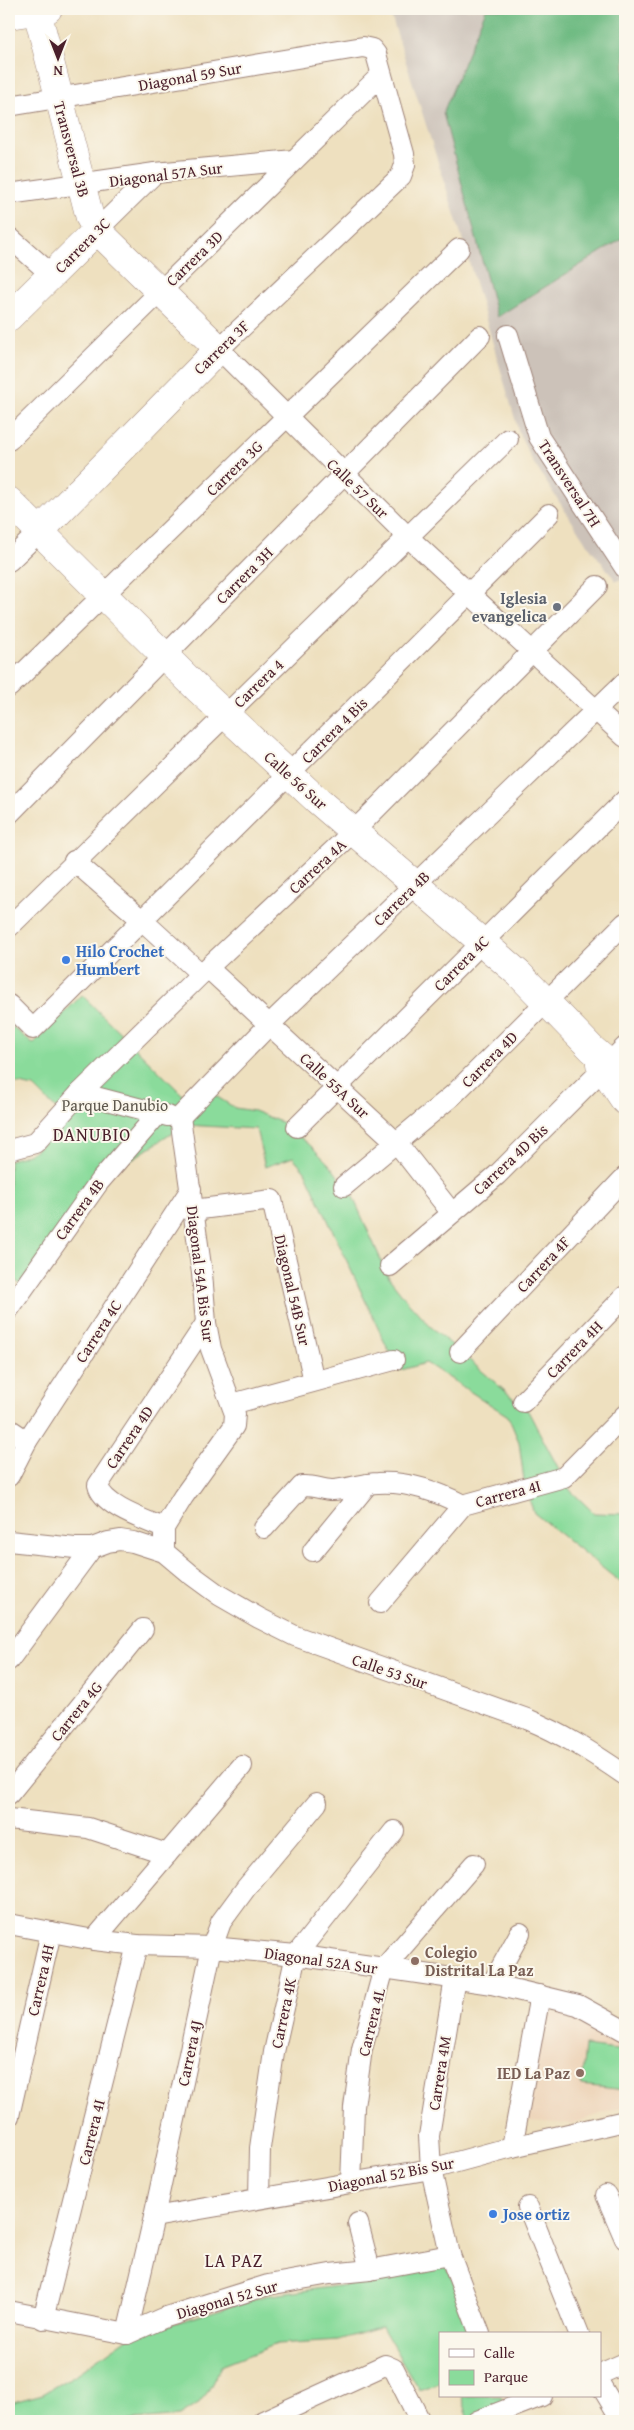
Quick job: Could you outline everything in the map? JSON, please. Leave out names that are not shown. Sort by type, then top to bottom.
[{"type":"street","points":[[9,15],[40,9]]},
{"type":"street","name":"Transversal 3B","points":[[40,9],[80,184],[90,218],[98,230]]},
{"type":"street","name":"Diagonal 59 Sur","points":[[9,106],[363,47],[372,49],[376,54],[380,76]]},
{"type":"street","name":"Carrera 3D","points":[[9,440],[380,76]]},
{"type":"street","name":"Carrera 3F","points":[[39,532],[219,349],[401,176],[405,165],[404,154],[380,76]]},
{"type":"street","name":"Diagonal 57A Sur","points":[[9,194],[155,173],[294,160]]},
{"type":"street","name":"Carrera 3C","points":[[9,317],[155,173]]},
{"type":"street","name":"Calle 57 Sur","points":[[98,230],[408,537],[625,737]]},
{"type":"street","points":[[9,237],[52,275]]},
{"type":"street","name":"Carrera 3G","points":[[9,687],[459,249]]},
{"type":"street","name":"Transversal 7H","points":[[508,335],[539,437],[625,568]]},
{"type":"street","name":"Carrera 3H","points":[[9,814],[480,336]]},
{"type":"street","name":"Carrera 4","points":[[9,927],[508,440]]},
{"type":"street","name":"Calle 56 Sur","points":[[9,501],[164,656],[226,715],[354,831],[483,941],[611,1061],[625,1101]]},
{"type":"street","name":"Carrera 4 Bis","points":[[9,1005],[33,1029],[144,921],[549,514]]},
{"type":"street","points":[[9,561],[39,532]]},
{"type":"street","name":"Carrera 4A","points":[[9,1150],[34,1143],[80,1093],[204,971],[354,831],[597,586]]},
{"type":"street","name":"Carrera 4B","points":[[180,1118],[270,1024],[625,682]]},
{"type":"street","name":"Carrera 4C","points":[[296,1127],[625,800]]},
{"type":"street","name":"Calle 55A Sur","points":[[74,862],[270,1024],[397,1143],[451,1212]]},
{"type":"street","name":"Carrera 4D","points":[[344,1186],[453,1095],[625,923]]},
{"type":"street","name":"Carrera 4D Bis","points":[[390,1266],[451,1212],[497,1175],[611,1061]]},
{"type":"street","points":[[80,1093],[157,1115],[180,1118]]},
{"type":"street","name":"Carrera 4B","points":[[9,1309],[99,1182],[157,1115]]},
{"type":"street","name":"Diagonal 54A Bis Sur","points":[[164,1528],[182,1497],[234,1426],[236,1420],[232,1404],[211,1350],[180,1118]]},
{"type":"street","name":"Carrera 4F","points":[[460,1352],[625,1177]]},
{"type":"street","name":"Carrera 4C","points":[[9,1476],[27,1441],[191,1189]]},
{"type":"street","name":"Diagonal 54B Sur","points":[[193,1210],[272,1200],[314,1381]]},
{"type":"street","name":"Carrera 4H","points":[[523,1402],[625,1296]]},
{"type":"street","name":"Carrera 4D","points":[[164,1528],[110,1502],[100,1492],[98,1485],[206,1323]]},
{"type":"street","points":[[232,1404],[394,1360]]},
{"type":"street","name":"Carrera 4I","points":[[380,1603],[463,1505],[564,1477],[625,1415]]},
{"type":"street","points":[[9,1429],[27,1441]]},
{"type":"street","points":[[264,1528],[302,1486],[315,1485],[331,1490],[368,1484],[397,1483],[437,1492],[463,1505]]},
{"type":"street","points":[[313,1551],[368,1484]]},
{"type":"street","points":[[9,1541],[92,1548],[120,1540],[164,1552],[164,1528]]},
{"type":"street","points":[[9,1660],[92,1548]]},
{"type":"street","name":"Calle 53 Sur","points":[[164,1552],[188,1573],[219,1595],[259,1618],[338,1653],[527,1719],[558,1732],[578,1743],[625,1775]]},
{"type":"street","name":"Carrera 4G","points":[[9,1794],[143,1629]]},
{"type":"street","points":[[94,1940],[242,1766]]},
{"type":"street","name":"Carrera 4J","points":[[127,2334],[212,1948],[221,1922],[246,1888],[317,1803]]},
{"type":"street","points":[[9,1819],[88,1828],[167,1854]]},
{"type":"street","name":"Carrera 4K","points":[[259,2198],[260,2148],[274,2052],[296,1955],[394,1831]]},
{"type":"street","name":"Carrera 4L","points":[[351,2183],[354,2107],[362,2049],[384,1968],[474,1864]]},
{"type":"street","name":"Diagonal 52A Sur","points":[[9,1924],[94,1940],[137,1945],[212,1948],[296,1955],[492,1984],[578,2006],[625,2031]]},
{"type":"street","name":"Carrera 4H","points":[[9,2116],[51,1932]]},
{"type":"street","points":[[492,1984],[520,1933]]},
{"type":"street","name":"Carrera 4I","points":[[44,2319],[137,1945]]},
{"type":"street","name":"Carrera 4M","points":[[455,1978],[429,2136],[431,2169],[450,2255],[479,2332]]},
{"type":"street","points":[[512,2147],[540,1995]]},
{"type":"street","name":"Diagonal 52 Bis Sur","points":[[154,2217],[431,2169],[512,2147],[625,2121]]},
{"type":"street","points":[[606,2195],[625,2238]]},
{"type":"street","points":[[528,2207],[578,2332]]},
{"type":"street","points":[[358,2223],[370,2270]]},
{"type":"street","name":"Diagonal 52 Sur","points":[[127,2334],[163,2318],[268,2285],[330,2274],[370,2270],[450,2255]]},
{"type":"street","points":[[9,2311],[127,2334]]},
{"type":"street","points":[[602,2373],[625,2363]]},
{"type":"street","points":[[263,2421],[385,2365],[394,2369],[420,2421]]},
{"type":"street","points":[[602,2387],[622,2421]]},
{"type":"street","points":[[477,2421],[537,2398]]},
{"type":"shaded area","points":[[389,9],[625,9],[625,578],[616,581],[585,541],[533,462],[520,436],[460,231]]},
{"type":"shaded area","name":"IED La Paz","points":[[545,2011],[591,2018],[625,2040],[625,2106],[571,2124],[528,2121]]},
{"type":"green space","points":[[486,9],[625,9],[625,237],[497,317],[443,113]]},
{"type":"green space","name":"Parque Danubio","points":[[82,995],[195,1107],[211,1093],[235,1108],[254,1111],[283,1123],[310,1145],[330,1165],[353,1197],[389,1278],[408,1302],[430,1326],[528,1411],[570,1490],[594,1513],[625,1514],[625,1586],[534,1513],[525,1488],[519,1442],[508,1416],[426,1363],[398,1371],[305,1171],[293,1157],[265,1167],[256,1129],[185,1125],[98,1181],[22,1285],[9,1277],[9,1160],[36,1150],[46,1139],[61,1114],[34,1087],[9,1082],[9,1024],[33,1044]]},
{"type":"green space","points":[[585,2046],[625,2051],[625,2090],[581,2085]]},
{"type":"green space","points":[[446,2264],[474,2332],[439,2332],[439,2382],[419,2390],[382,2327],[338,2340],[277,2344],[221,2366],[207,2393],[197,2405],[180,2416],[125,2421],[9,2421],[9,2403],[43,2394],[80,2372],[129,2337],[264,2296],[375,2281]]},
{"type":"green space","points":[[462,2398],[502,2398],[504,2404],[470,2421]]},
{"type":"place","name":"Iglesia evangelica","points":[[557,607]]},
{"type":"place","name":"Hilo Crochet Humbert","points":[[66,960]]},
{"type":"place","name":"Colegio Distrital La Paz","points":[[415,1961]]},
{"type":"place","name":"IED La Paz","points":[[580,2073]]},
{"type":"place","name":"Jose ortiz","points":[[493,2214]]},
{"type":"district","name":"DANUBIO","points":[[92,1134]]},
{"type":"district","name":"LA PAZ","points":[[234,2260]]}]
